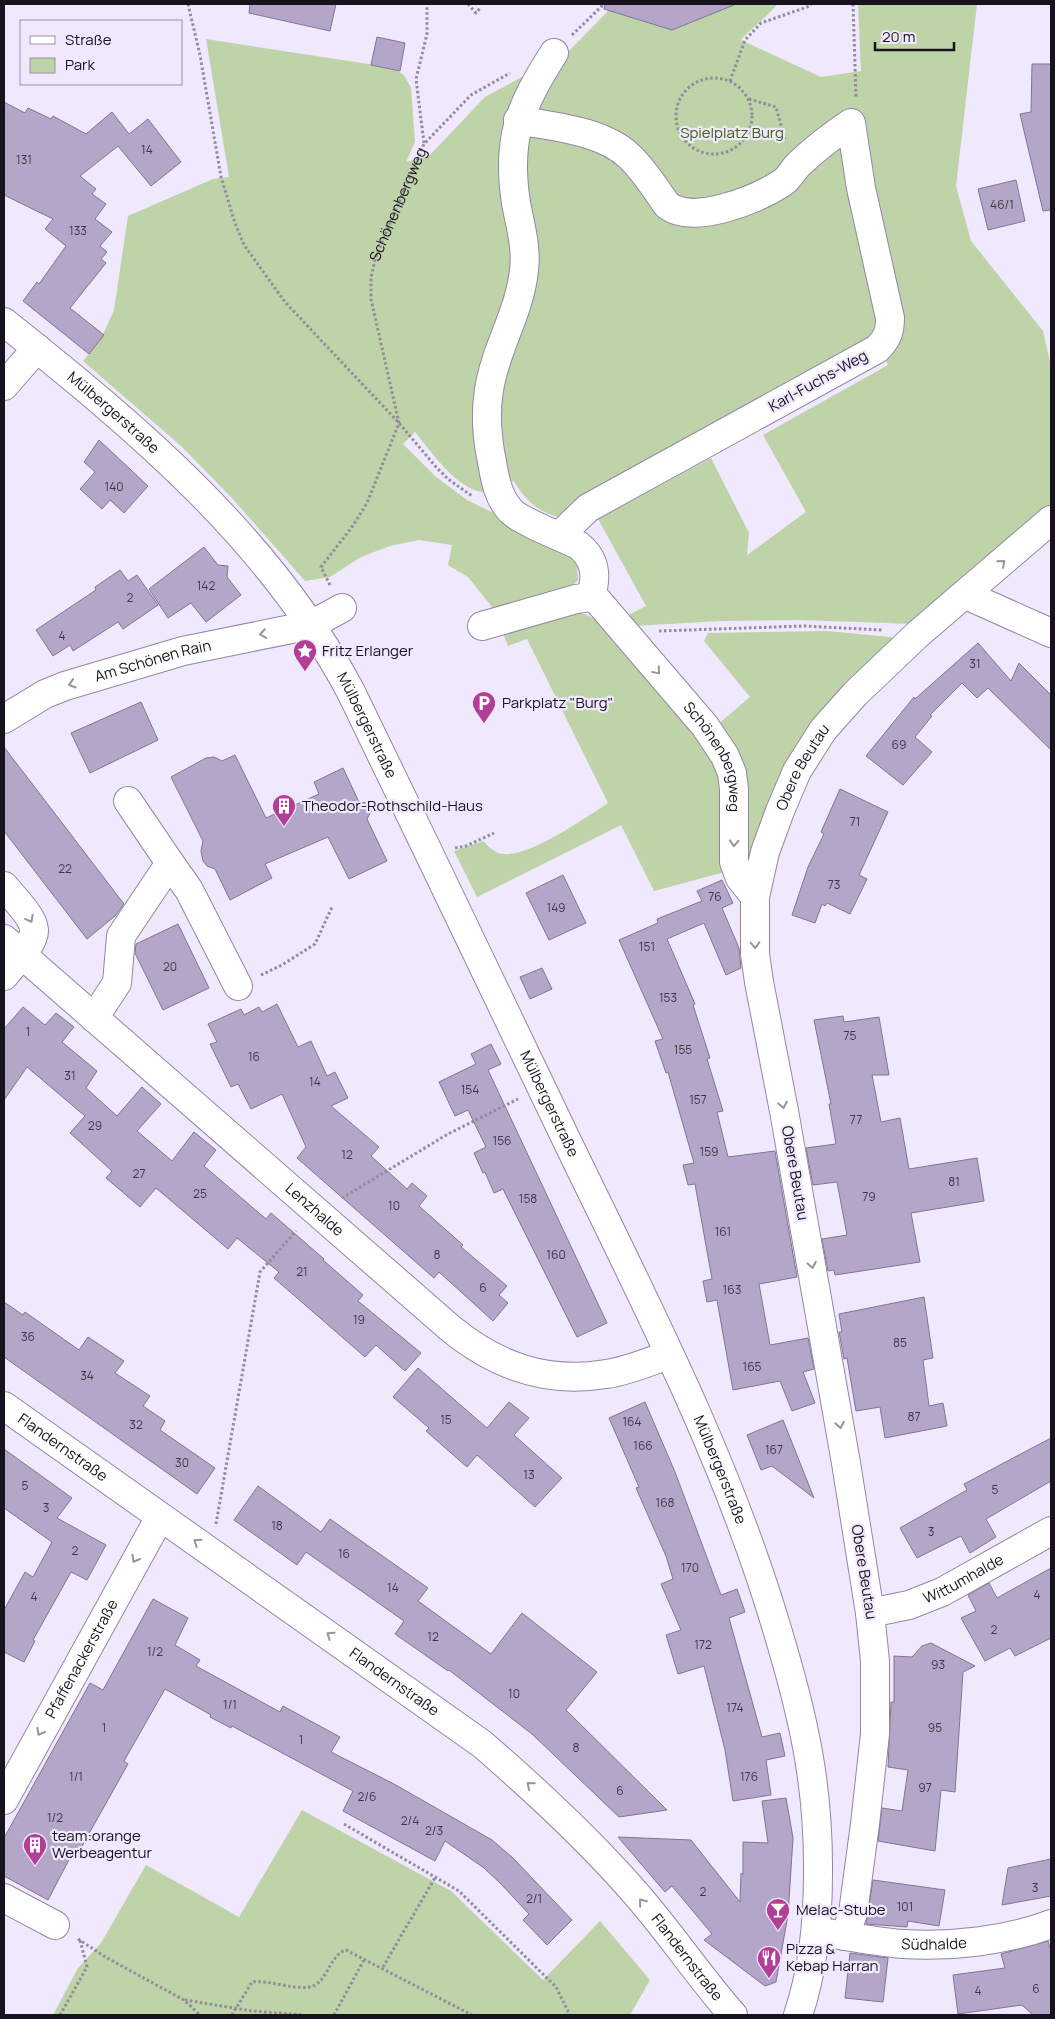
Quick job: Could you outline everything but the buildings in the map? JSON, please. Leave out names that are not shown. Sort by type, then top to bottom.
[{"type":"street","points":[[482,626],[576,599],[591,597],[595,576],[591,559],[578,545],[512,512],[503,500],[495,476],[488,438],[486,411],[489,389],[495,366],[516,308],[525,270],[523,234],[513,170],[513,154],[518,120],[531,89],[554,53]]},
{"type":"street","points":[[518,120],[577,133],[610,143],[636,163],[666,205],[673,210],[692,213],[733,205],[783,183],[798,165],[823,142],[851,123]]},
{"type":"street","name":"Karl-Fuchs-Weg","points":[[559,536],[588,508],[877,349],[885,341],[890,331],[890,318],[861,188],[851,123]]},
{"type":"street","name":"Mülbergerstraße","points":[[4,322],[122,417],[199,491],[250,548],[311,625],[347,684],[542,1088],[668,1355],[721,1469],[750,1543],[780,1637],[811,1757],[818,1814],[818,1898],[808,1978],[798,2015]]},
{"type":"street","points":[[4,386],[37,348]]},
{"type":"street","name":"Obere Beutau","points":[[845,1936],[854,1913],[875,1734],[876,1694],[870,1613],[807,1238],[759,982],[755,954],[755,897],[765,852],[796,771],[806,754],[841,710],[918,634],[966,595],[1051,520]]},
{"type":"street","points":[[966,595],[1051,633]]},
{"type":"street","name":"Schönenbergweg","points":[[591,597],[598,601],[627,633],[705,726],[729,765],[736,807],[734,862],[740,878],[755,897]]},
{"type":"street","name":"Am Schönen Rain","points":[[4,720],[45,694],[112,672],[219,642],[311,625],[342,608]]},
{"type":"street","points":[[128,801],[189,890],[238,986]]},
{"type":"street","points":[[94,1018],[117,983],[121,936],[170,863]]},
{"type":"street","points":[[4,886],[27,912],[34,927],[33,941],[13,947],[4,976]]},
{"type":"street","name":"Lenzhalde","points":[[13,947],[450,1328],[485,1355],[518,1369],[540,1373],[586,1376],[625,1370],[668,1355]]},
{"type":"street","name":"Flandernstraße","points":[[4,1406],[482,1744],[542,1796],[594,1847],[632,1889],[733,2015]]},
{"type":"street","name":"Pfaffenackerstraße","points":[[4,1800],[160,1517]]},
{"type":"street","name":"Wittumhalde","points":[[870,1613],[909,1605],[942,1592],[1051,1531]]},
{"type":"street","points":[[4,1898],[55,1925]]},
{"type":"street","name":"Südhalde","points":[[815,1932],[904,1944],[944,1944],[986,1940],[1051,1924]]},
{"type":"path","points":[[188,4],[200,55],[222,178],[235,223],[244,245],[285,302],[399,423],[436,467],[454,484],[472,496],[512,512]]},
{"type":"path","points":[[424,144],[416,79],[426,34],[427,4]]},
{"type":"path","points":[[468,4],[476,13],[481,7]]},
{"type":"path","points":[[554,53],[604,4]]},
{"type":"path","points":[[730,81],[745,40],[761,23],[810,6],[811,4]]},
{"type":"path","points":[[851,123],[856,95],[852,4]]},
{"type":"path","name":"Schönenbergweg","points":[[399,423],[371,299],[371,277],[376,256],[424,144],[471,95],[514,71]]},
{"type":"path","points":[[706,78],[719,78],[730,81],[741,88],[749,99],[752,124],[738,146],[726,152],[713,154],[700,151],[689,144],[677,124],[676,112],[679,100],[695,83],[706,78]]},
{"type":"path","points":[[749,99],[776,107],[786,140],[823,142]]},
{"type":"path","points":[[321,567],[352,527],[367,503],[399,423]]},
{"type":"path","points":[[627,633],[707,628],[804,626],[890,630],[918,634]]},
{"type":"path","points":[[432,859],[494,833]]},
{"type":"path","points":[[282,965],[315,944],[332,907]]},
{"type":"path","points":[[344,1196],[448,1134],[542,1088]]},
{"type":"path","points":[[203,1546],[216,1526],[220,1508],[260,1272],[298,1229]]},
{"type":"path","points":[[344,1824],[459,1891],[556,1987],[570,2015]]},
{"type":"path","points":[[383,1967],[436,1876]]},
{"type":"path","points":[[55,1925],[107,1958],[184,2000],[200,2015]]},
{"type":"path","points":[[60,2015],[88,1967],[80,1940]]},
{"type":"path","points":[[232,2015],[252,1982],[309,1987],[319,1982],[338,1954],[346,1950],[383,1967],[472,2015]]},
{"type":"path","points":[[334,2015],[365,1958]]},
{"type":"path","points":[[184,2000],[303,2015]]},
{"type":"green space","name":"Spielplatz Burg","points":[[736,4],[777,4],[741,40],[821,77],[861,71],[858,4],[977,4],[956,186],[971,241],[1043,331],[1051,366],[1051,508],[915,624],[800,620],[721,621],[632,626],[630,614],[646,606],[598,519],[711,458],[749,533],[747,555],[806,512],[763,435],[888,365],[875,338],[558,517],[544,512],[532,504],[514,481],[483,492],[473,490],[454,477],[445,468],[415,432],[403,444],[435,476],[467,500],[562,546],[577,562],[578,580],[569,590],[499,611],[492,607],[468,577],[448,565],[452,545],[419,540],[390,546],[361,557],[330,577],[305,581],[232,498],[181,446],[83,361],[100,341],[114,310],[128,216],[213,179],[229,177],[206,39],[375,65],[396,70],[404,75],[411,88],[415,142],[406,162],[429,156],[485,97],[522,77],[529,78],[535,112],[568,52],[611,8],[672,30]]},
{"type":"green space","points":[[573,610],[589,616],[627,642],[717,725],[750,697],[704,641],[708,633],[827,631],[900,638],[753,857],[725,872],[654,891],[621,825],[477,897],[454,851],[483,841],[495,851],[503,854],[528,849],[572,827],[608,803],[527,639],[508,646],[503,633]]},
{"type":"green space","points":[[302,1810],[451,1891],[543,1980],[600,1921],[650,1980],[630,2015],[53,2015],[78,1968],[101,1943],[146,1865],[239,1917]]},
{"type":"place","name":"Fritz Erlanger","points":[[305,672]]},
{"type":"place","name":"Parkplatz \"Burg\"","points":[[484,724]]},
{"type":"place","name":"Theodor-Rothschild-Haus","points":[[284,827]]},
{"type":"place","name":"team:orange Werbeagentur","points":[[35,1866]]},
{"type":"place","name":"Melac-Stube","points":[[778,1931]]},
{"type":"place","name":"Pizza & Kebap Harran","points":[[769,1979]]}]
